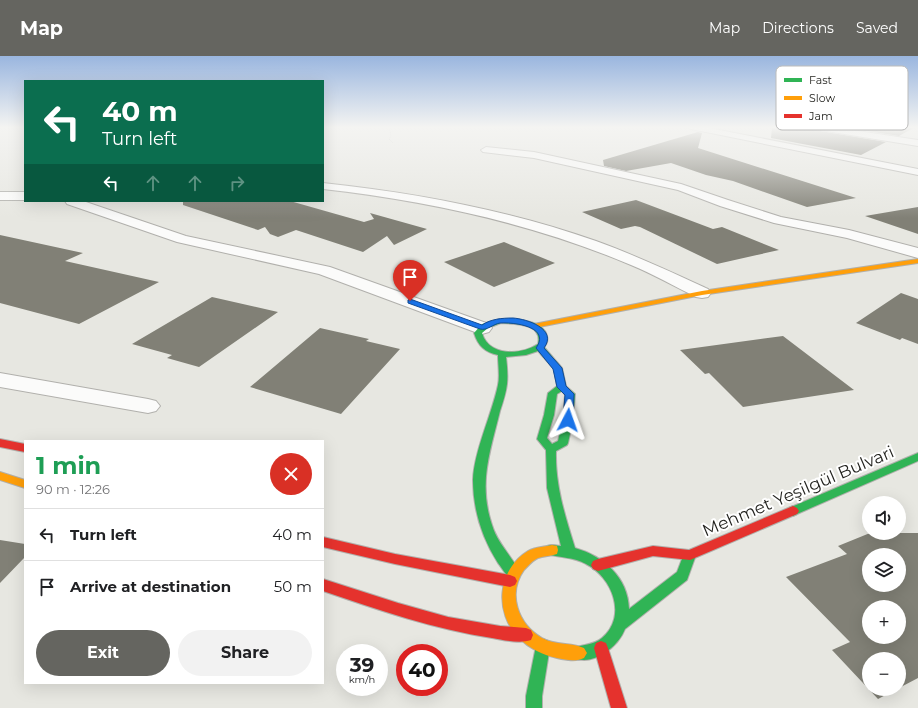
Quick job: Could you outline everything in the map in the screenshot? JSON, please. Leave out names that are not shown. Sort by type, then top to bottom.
[{"type":"street","points":[[545,157],[681,188],[779,220],[849,234],[918,253]]},
{"type":"street","points":[[844,157],[918,172]]},
{"type":"street","points":[[324,186],[388,194],[468,209],[561,233],[628,258],[702,293]]},
{"type":"street","points":[[0,196],[24,196]]},
{"type":"street","points":[[75,202],[182,239],[324,270],[482,328]]},
{"type":"street","points":[[534,326],[702,293],[918,261]]},
{"type":"street","points":[[514,320],[534,326],[540,330],[544,336],[544,342],[540,348],[526,354],[502,355],[488,350],[481,345],[478,339],[478,333],[482,328],[490,323],[514,320]]},
{"type":"street","points":[[540,348],[558,368],[562,387],[570,394],[568,420],[563,443],[551,449]]},
{"type":"street","points":[[502,355],[503,384],[483,457],[479,479],[482,511],[486,527],[511,577]]},
{"type":"street","points":[[0,380],[148,406]]},
{"type":"street","points":[[551,449],[542,439],[550,415],[553,393],[562,387]]},
{"type":"street","points":[[0,443],[24,448]]},
{"type":"street","points":[[551,449],[549,462],[551,479],[569,551]]},
{"type":"street","name":"Mehmet Yeşilgül Bulvari","points":[[598,565],[653,551],[690,555],[918,457]]},
{"type":"street","points":[[0,476],[24,484]]},
{"type":"street","points":[[324,542],[395,559],[511,577]]},
{"type":"street","points":[[622,624],[623,604],[617,585],[603,568],[586,557],[569,551],[552,550],[536,554],[523,562],[511,577],[508,587],[508,604],[514,620],[526,635],[542,646],[562,653],[582,654],[601,648],[614,638],[622,624],[682,576],[690,555]]},
{"type":"street","points":[[324,585],[417,616],[472,630],[500,634],[526,635]]},
{"type":"street","points":[[534,708],[534,696],[542,646]]},
{"type":"street","points":[[601,648],[619,708]]},
{"type":"building","points":[[612,157],[728,157],[856,198],[807,207],[733,181],[706,175],[671,163],[626,171],[604,166],[603,160]]},
{"type":"building","points":[[636,200],[713,229],[722,227],[779,250],[717,264],[640,227],[635,226],[621,229],[582,212]]},
{"type":"building","points":[[183,202],[294,202],[364,222],[374,219],[370,213],[427,229],[394,245],[387,236],[363,252],[296,230],[278,237],[270,234],[265,227],[258,230],[183,205]]},
{"type":"building","points":[[918,207],[918,234],[865,216]]},
{"type":"building","points":[[0,235],[83,253],[65,261],[159,282],[79,324],[0,303]]},
{"type":"building","points":[[504,242],[555,263],[494,287],[444,262]]},
{"type":"building","points":[[901,293],[918,299],[918,344],[902,338],[900,340],[856,323]]},
{"type":"building","points":[[212,297],[278,312],[199,367],[167,358],[172,355],[132,344]]},
{"type":"building","points":[[320,328],[369,339],[366,341],[400,349],[341,414],[250,387]]},
{"type":"building","points":[[783,336],[854,390],[743,407],[709,373],[705,374],[680,350]]},
{"type":"building","points":[[906,533],[918,533],[918,678],[906,684],[906,652],[862,652],[862,682],[832,650],[850,642],[786,577],[847,554],[838,546],[862,536],[862,540],[906,540]]},
{"type":"building","points":[[0,540],[24,544],[24,558],[0,583]]},
{"type":"building","points":[[875,696],[884,696],[878,699]]},
{"type":"traffic: fast","points":[[500,321],[530,324],[537,327],[544,337],[542,345],[535,350],[515,354],[495,352],[486,348],[480,342],[478,333],[485,326],[500,321]]},
{"type":"traffic: fast","points":[[540,348],[558,368],[562,387],[553,393],[549,415],[542,439],[551,449],[551,475],[555,501],[569,551]]},
{"type":"traffic: fast","points":[[502,355],[503,384],[483,457],[479,479],[482,511],[486,527],[499,553],[513,573]]},
{"type":"traffic: fast","points":[[551,449],[563,443],[568,420],[570,394],[562,387]]},
{"type":"traffic: fast","points":[[793,511],[918,457]]},
{"type":"traffic: fast","points":[[552,550],[579,555],[592,560],[603,568],[613,580],[620,593],[622,607],[621,621],[616,633],[607,643],[595,650],[579,653]]},
{"type":"traffic: fast","points":[[622,623],[682,576],[690,555]]},
{"type":"traffic: fast","points":[[534,708],[534,696],[543,646]]},
{"type":"traffic: slow","points":[[534,326],[702,293],[918,261]]},
{"type":"traffic: slow","points":[[0,476],[24,484]]},
{"type":"traffic: slow","points":[[552,550],[534,554],[522,563],[514,573],[510,585],[509,598],[511,610],[516,622],[524,633],[535,642],[556,650],[579,653]]},
{"type":"traffic: jam","points":[[0,443],[24,448]]},
{"type":"traffic: jam","points":[[598,565],[653,551],[690,555],[793,511]]},
{"type":"traffic: jam","points":[[324,542],[395,559],[510,581]]},
{"type":"traffic: jam","points":[[324,585],[423,617],[474,629],[526,635]]},
{"type":"traffic: jam","points":[[601,648],[619,708]]},
{"type":"route","points":[[410,301],[482,328],[490,323],[514,320],[525,322],[540,330],[544,336],[544,342],[540,348],[558,368],[562,387],[570,394],[568,420]]}]
